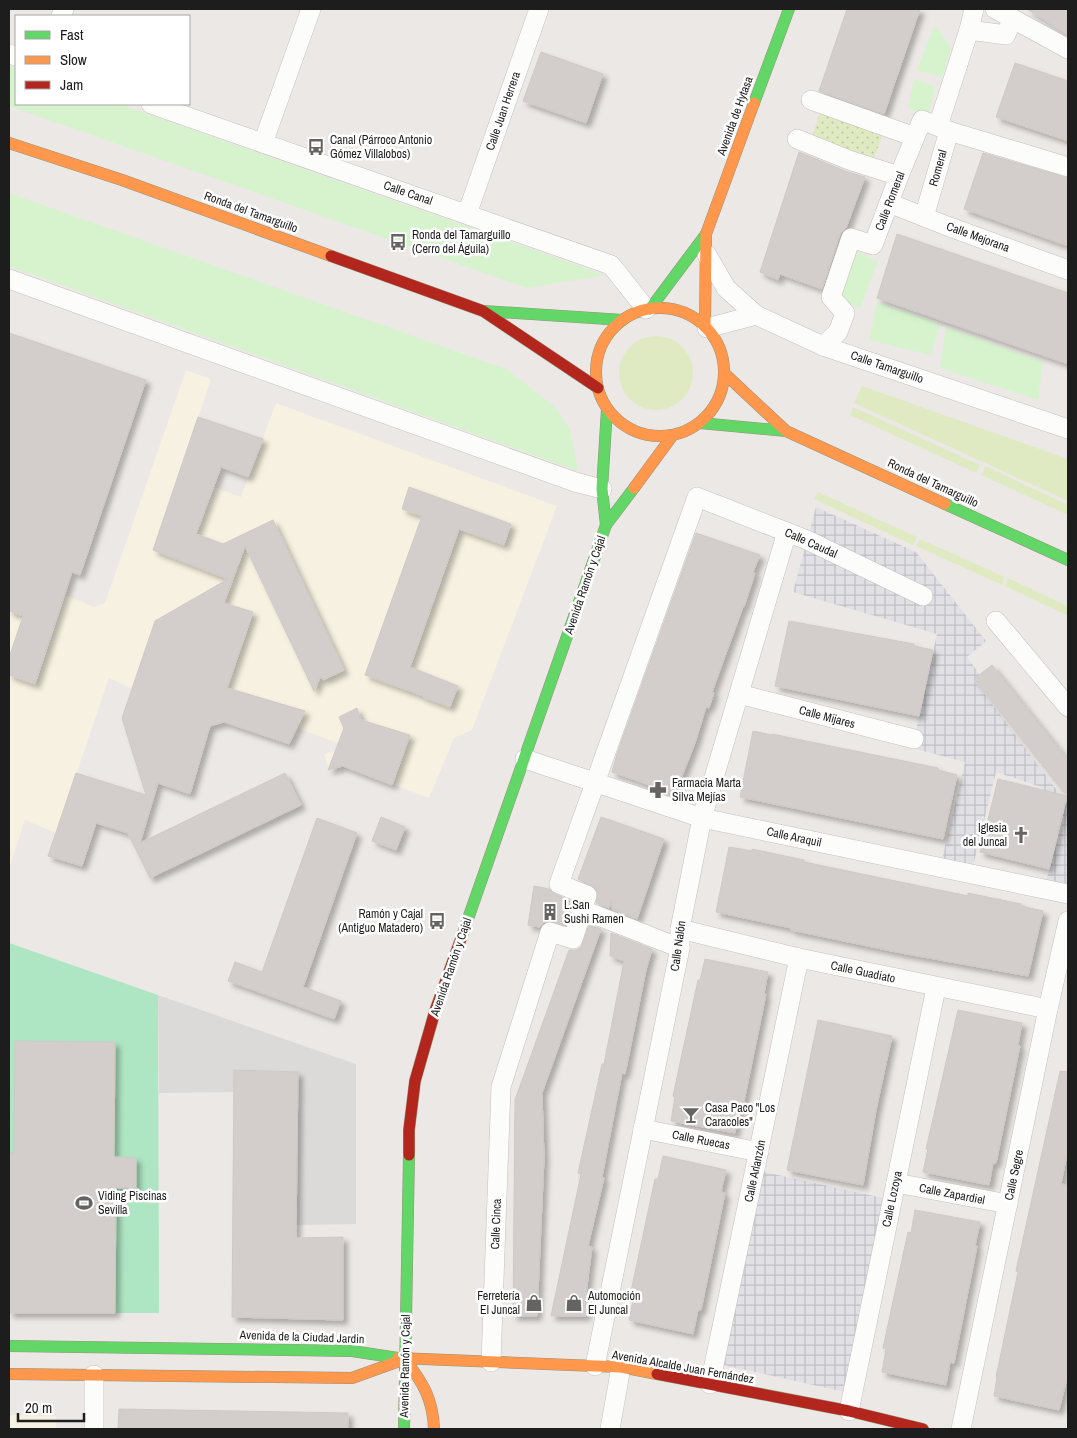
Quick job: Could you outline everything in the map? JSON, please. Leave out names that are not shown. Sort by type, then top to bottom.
[{"type":"main road","name":"Avenida de Hytasa","points":[[706,243],[789,9]]},
{"type":"main road","name":"Ronda del Tamarguillo","points":[[9,143],[122,180],[483,311],[598,388]]},
{"type":"main road","points":[[648,309],[680,311],[706,327],[716,340],[722,356],[724,373],[721,392],[712,409],[700,423],[687,431],[673,435],[648,436],[625,426],[607,409],[598,388],[596,362],[605,338],[623,320],[648,309],[706,243]]},
{"type":"main road","points":[[706,243],[706,327]]},
{"type":"main road","name":"Ronda del Tamarguillo","points":[[483,311],[623,320]]},
{"type":"main road","name":"Ronda del Tamarguillo","points":[[724,373],[786,431],[1068,560]]},
{"type":"main road","points":[[606,524],[602,489],[607,409]]},
{"type":"main road","name":"Ronda del Tamarguillo","points":[[700,423],[786,431]]},
{"type":"main road","points":[[606,524],[673,435]]},
{"type":"main road","name":"Avenida Ramón y Cajal","points":[[404,1429],[409,1130],[415,1081],[435,1011],[525,760],[606,524]]},
{"type":"main road","name":"Avenida de la Ciudad Jardin","points":[[9,1346],[346,1350],[405,1359]]},
{"type":"main road","points":[[9,1374],[352,1378],[405,1359],[424,1385],[434,1410],[434,1429]]},
{"type":"main road","name":"Avenida Alcalde Juan Fernández","points":[[405,1359],[621,1367],[849,1411],[922,1429]]},
{"type":"street","points":[[263,143],[311,9]]},
{"type":"street","name":"Calle Juan Herrera","points":[[467,214],[539,9]]},
{"type":"street","name":"Romeral","points":[[924,217],[974,9]]},
{"type":"street","points":[[995,9],[1068,49]]},
{"type":"street","points":[[969,30],[1006,34],[1012,19]]},
{"type":"street","points":[[811,100],[915,137]]},
{"type":"street","name":"Calle Canal","points":[[154,105],[611,265],[648,309]]},
{"type":"street","name":"Calle Romeral","points":[[823,346],[838,332],[845,313],[831,297],[851,238],[873,245],[922,120],[944,128]]},
{"type":"street","points":[[944,128],[1068,167]]},
{"type":"street","points":[[797,138],[849,160],[899,176]]},
{"type":"street","name":"Calle Mejorana","points":[[889,203],[1068,270]]},
{"type":"street","name":"Calle Tamarguillo","points":[[706,243],[726,288],[756,315],[823,346],[1068,429]]},
{"type":"street","points":[[9,279],[574,482],[602,489]]},
{"type":"street","points":[[706,327],[756,315]]},
{"type":"street","name":"Calle Caudal","points":[[594,782],[697,497],[808,540],[923,596]]},
{"type":"street","name":"Calle Nalón","points":[[595,1366],[680,948],[680,929],[702,818],[787,532]]},
{"type":"street","points":[[996,621],[1068,707]]},
{"type":"street","name":"Calle Mijares","points":[[740,694],[914,740]]},
{"type":"street","name":"Calle Araquil","points":[[525,760],[702,818],[1068,894]]},
{"type":"street","points":[[594,782],[559,884],[587,895],[583,910],[680,948]]},
{"type":"street","name":"Calle Cinca","points":[[491,1362],[501,1087],[550,932],[573,939],[583,910]]},
{"type":"street","name":"Calle Segre","points":[[961,1429],[1068,921]]},
{"type":"street","name":"Calle Guadiato","points":[[680,929],[936,988],[1048,1009]]},
{"type":"street","name":"Calle Arlanzón","points":[[710,1384],[800,958]]},
{"type":"street","name":"Calle Lozoya","points":[[849,1411],[936,988]]},
{"type":"street","name":"Calle Ruecas","points":[[642,1129],[759,1152]]},
{"type":"street","name":"Calle Zapardiel","points":[[896,1183],[1008,1204]]},
{"type":"street","points":[[610,1429],[621,1367]]},
{"type":"street","points":[[94,1375],[94,1429]]},
{"type":"shaded area","points":[[186,370],[211,379],[179,474],[241,497],[276,403],[557,506],[472,730],[454,738],[429,798],[343,766],[329,770],[324,754],[335,751],[338,743],[297,728],[289,744],[225,722],[210,726],[178,723],[170,706],[109,678],[56,833],[25,820],[9,868],[9,578],[63,598],[68,596],[94,607],[105,603]]},
{"type":"shaded area","points":[[816,507],[916,552],[986,641],[967,657],[980,675],[974,680],[1068,805],[1068,895],[1044,889],[1064,817],[1041,787],[996,772],[971,874],[940,868],[965,762],[912,748],[937,634],[793,592]]},
{"type":"shaded area","points":[[158,995],[356,1064],[356,1224],[296,1225],[298,1072],[235,1070],[234,1092],[159,1093]]},
{"type":"shaded area","points":[[755,1170],[892,1200],[853,1394],[715,1363]]},
{"type":"shaded area","points":[[9,1415],[56,1416],[56,1429],[9,1429]]},
{"type":"green space","points":[[935,24],[951,48],[942,77],[917,70]]},
{"type":"green space","points":[[9,65],[15,68],[15,105],[122,105],[605,275],[527,288],[9,106]]},
{"type":"green space","points":[[914,79],[935,86],[929,113],[908,108]]},
{"type":"green space","points":[[822,106],[886,127],[872,163],[811,140]]},
{"type":"green space","points":[[9,193],[506,369],[555,407],[570,429],[578,471],[9,266]]},
{"type":"green space","points":[[851,249],[878,261],[860,308],[835,298]]},
{"type":"green space","points":[[877,302],[940,324],[931,355],[869,340]]},
{"type":"green space","points":[[946,327],[1043,362],[1038,400],[940,368]]},
{"type":"green space","points":[[656,336],[670,339],[682,347],[690,359],[693,373],[690,387],[682,399],[670,407],[656,410],[642,407],[630,399],[622,387],[619,373],[622,359],[630,347],[642,339]]},
{"type":"green space","points":[[862,386],[1068,459],[1068,501],[854,403]]},
{"type":"green space","points":[[853,407],[980,465],[976,473],[850,415]]},
{"type":"green space","points":[[985,466],[1068,505],[1068,515],[981,475]]},
{"type":"green space","points":[[818,492],[917,537],[913,545],[814,499]]},
{"type":"green space","points":[[920,539],[1005,577],[1002,585],[916,546]]},
{"type":"green space","points":[[1008,578],[1068,606],[1068,616],[1005,586]]},
{"type":"green space","name":"Viding Piscinas Sevilla","points":[[9,943],[158,995],[159,1313],[9,1313]]},
{"type":"building","points":[[847,9],[920,9],[884,114],[819,91]]},
{"type":"building","points":[[1027,9],[1068,9],[1068,35]]},
{"type":"building","points":[[541,52],[603,74],[586,123],[523,101]]},
{"type":"building","points":[[1015,63],[1068,81],[1068,141],[996,117]]},
{"type":"building","points":[[799,152],[865,177],[846,228],[840,234],[822,289],[780,274],[778,280],[760,272]]},
{"type":"building","points":[[983,153],[1068,178],[1068,246],[964,209]]},
{"type":"building","points":[[897,234],[1068,293],[1068,364],[877,298]]},
{"type":"building","points":[[9,333],[146,380],[80,575],[72,572],[35,684],[9,675],[9,658],[23,616],[9,611]]},
{"type":"building","points":[[198,417],[263,439],[248,477],[221,467],[196,534],[223,544],[273,520],[344,670],[323,680],[321,676],[314,691],[245,546],[224,603],[253,612],[227,688],[305,711],[289,744],[224,722],[210,726],[190,794],[158,783],[140,843],[285,773],[301,805],[150,878],[128,833],[96,823],[82,866],[48,856],[76,773],[146,795],[122,718],[155,621],[228,579],[153,550]]},
{"type":"building","points":[[409,487],[511,524],[504,545],[459,529],[410,667],[458,686],[450,707],[365,675],[422,516],[402,509]]},
{"type":"building","points":[[696,533],[760,555],[753,572],[755,573],[744,607],[712,692],[714,693],[709,708],[706,707],[695,743],[675,794],[612,772]]},
{"type":"building","points":[[789,621],[914,644],[914,646],[933,650],[919,716],[775,686]]},
{"type":"building","points":[[992,665],[1068,760],[1068,797],[974,679]]},
{"type":"building","points":[[357,708],[361,720],[410,735],[392,785],[343,766],[328,770],[344,728],[339,717]]},
{"type":"building","points":[[753,731],[938,768],[938,770],[957,775],[943,839],[740,797]]},
{"type":"building","name":"Iglesia del Juncal","points":[[998,779],[1067,796],[1049,869],[980,852]]},
{"type":"building","points":[[381,817],[405,827],[396,850],[372,841]]},
{"type":"building","points":[[601,817],[664,839],[637,919],[612,909],[612,900],[609,908],[596,903],[598,893],[596,888],[578,879]]},
{"type":"building","points":[[317,818],[357,833],[303,987],[341,1001],[334,1019],[228,981],[235,962],[262,972]]},
{"type":"building","points":[[729,847],[752,851],[752,849],[804,860],[804,862],[968,896],[968,893],[1021,904],[1021,906],[1043,911],[1028,976],[901,953],[716,912]]},
{"type":"building","name":"L.San Sushi Ramen","points":[[534,886],[549,889],[555,894],[573,902],[566,925],[548,921],[540,927],[528,925]]},
{"type":"building","points":[[589,925],[601,929],[542,1093],[544,1158],[537,1316],[513,1316],[515,1100],[569,950],[576,950],[581,947]]},
{"type":"building","points":[[611,933],[652,949],[625,1074],[622,1073],[602,1177],[604,1178],[588,1246],[592,1247],[586,1294],[586,1316],[551,1316],[581,1174],[578,1173],[602,1064],[604,1064],[624,961],[610,956]]},
{"type":"building","points":[[705,959],[768,972],[764,994],[766,994],[742,1111],[739,1110],[735,1133],[671,1121],[675,1097],[673,1096],[698,980],[700,980]]},
{"type":"building","points":[[958,1010],[1022,1023],[1018,1045],[1020,1046],[996,1163],[993,1163],[989,1185],[923,1172],[928,1149],[926,1149]]},
{"type":"building","points":[[818,1020],[892,1036],[876,1110],[863,1185],[787,1170]]},
{"type":"building","points":[[15,1041],[115,1042],[114,1157],[136,1158],[136,1188],[116,1188],[115,1313],[9,1313],[9,1153],[14,1153]]},
{"type":"building","points":[[234,1070],[298,1072],[296,1238],[343,1237],[343,1320],[232,1317]]},
{"type":"building","points":[[1060,1071],[1068,1072],[1068,1149],[1061,1184],[1068,1185],[1068,1374],[1059,1410],[994,1396],[996,1377],[1018,1272],[1016,1271]]},
{"type":"building","points":[[663,1156],[726,1170],[721,1192],[725,1193],[701,1310],[698,1310],[693,1334],[629,1320],[634,1296],[630,1296],[655,1179],[658,1179]]},
{"type":"building","points":[[915,1210],[980,1222],[954,1363],[950,1362],[946,1385],[882,1372],[886,1349],[883,1348],[908,1232],[911,1233]]},
{"type":"building","points":[[119,1409],[348,1413],[348,1429],[118,1429]]},
{"type":"traffic: fast","points":[[754,103],[789,9]]},
{"type":"traffic: fast","points":[[650,309],[706,234]]},
{"type":"traffic: fast","points":[[484,311],[623,320]]},
{"type":"traffic: fast","points":[[606,525],[602,489],[607,409]]},
{"type":"traffic: fast","points":[[700,423],[786,431]]},
{"type":"traffic: fast","points":[[463,933],[606,525],[634,488]]},
{"type":"traffic: fast","points":[[945,504],[1068,560]]},
{"type":"traffic: fast","points":[[404,1429],[409,1155]]},
{"type":"traffic: fast","points":[[9,1346],[352,1351],[398,1358]]},
{"type":"traffic: slow","points":[[705,327],[706,234],[754,103]]},
{"type":"traffic: slow","points":[[9,143],[122,180],[331,256]]},
{"type":"traffic: slow","points":[[660,308],[684,313],[705,327],[719,348],[724,372],[719,396],[705,417],[684,431],[660,436],[636,431],[615,417],[601,396],[596,372],[601,348],[615,327],[636,313],[660,308]]},
{"type":"traffic: slow","points":[[724,373],[786,431],[945,504]]},
{"type":"traffic: slow","points":[[634,488],[673,435]]},
{"type":"traffic: slow","points":[[398,1358],[621,1367],[657,1374]]},
{"type":"traffic: slow","points":[[405,1359],[426,1392],[432,1409],[434,1429]]},
{"type":"traffic: slow","points":[[9,1374],[352,1378],[402,1360]]},
{"type":"traffic: jam","points":[[331,256],[483,311],[598,388]]},
{"type":"traffic: jam","points":[[409,1155],[409,1130],[415,1081],[435,1011],[463,933]]},
{"type":"traffic: jam","points":[[657,1374],[849,1411],[923,1429]]},
{"type":"place","name":"Canal (Párroco Antonio Gómez Villalobos)","points":[[316,147]]},
{"type":"place","name":"Ronda del Tamarguillo (Cerro del Águila)","points":[[398,242]]},
{"type":"place","name":"Farmacia Marta Silva Mejías","points":[[658,790]]},
{"type":"place","name":"Iglesia del Juncal","points":[[1021,835]]},
{"type":"place","name":"L.San Sushi Ramen","points":[[550,912]]},
{"type":"place","name":"Ramón y Cajal (Antiguo Matadero)","points":[[437,921]]},
{"type":"place","name":"Casa Paco \"Los Caracoles\"","points":[[691,1115]]},
{"type":"place","name":"Viding Piscinas Sevilla","points":[[84,1203]]},
{"type":"place","name":"Ferretería El Juncal","points":[[534,1303]]},
{"type":"place","name":"Automoción El Juncal","points":[[574,1303]]}]
